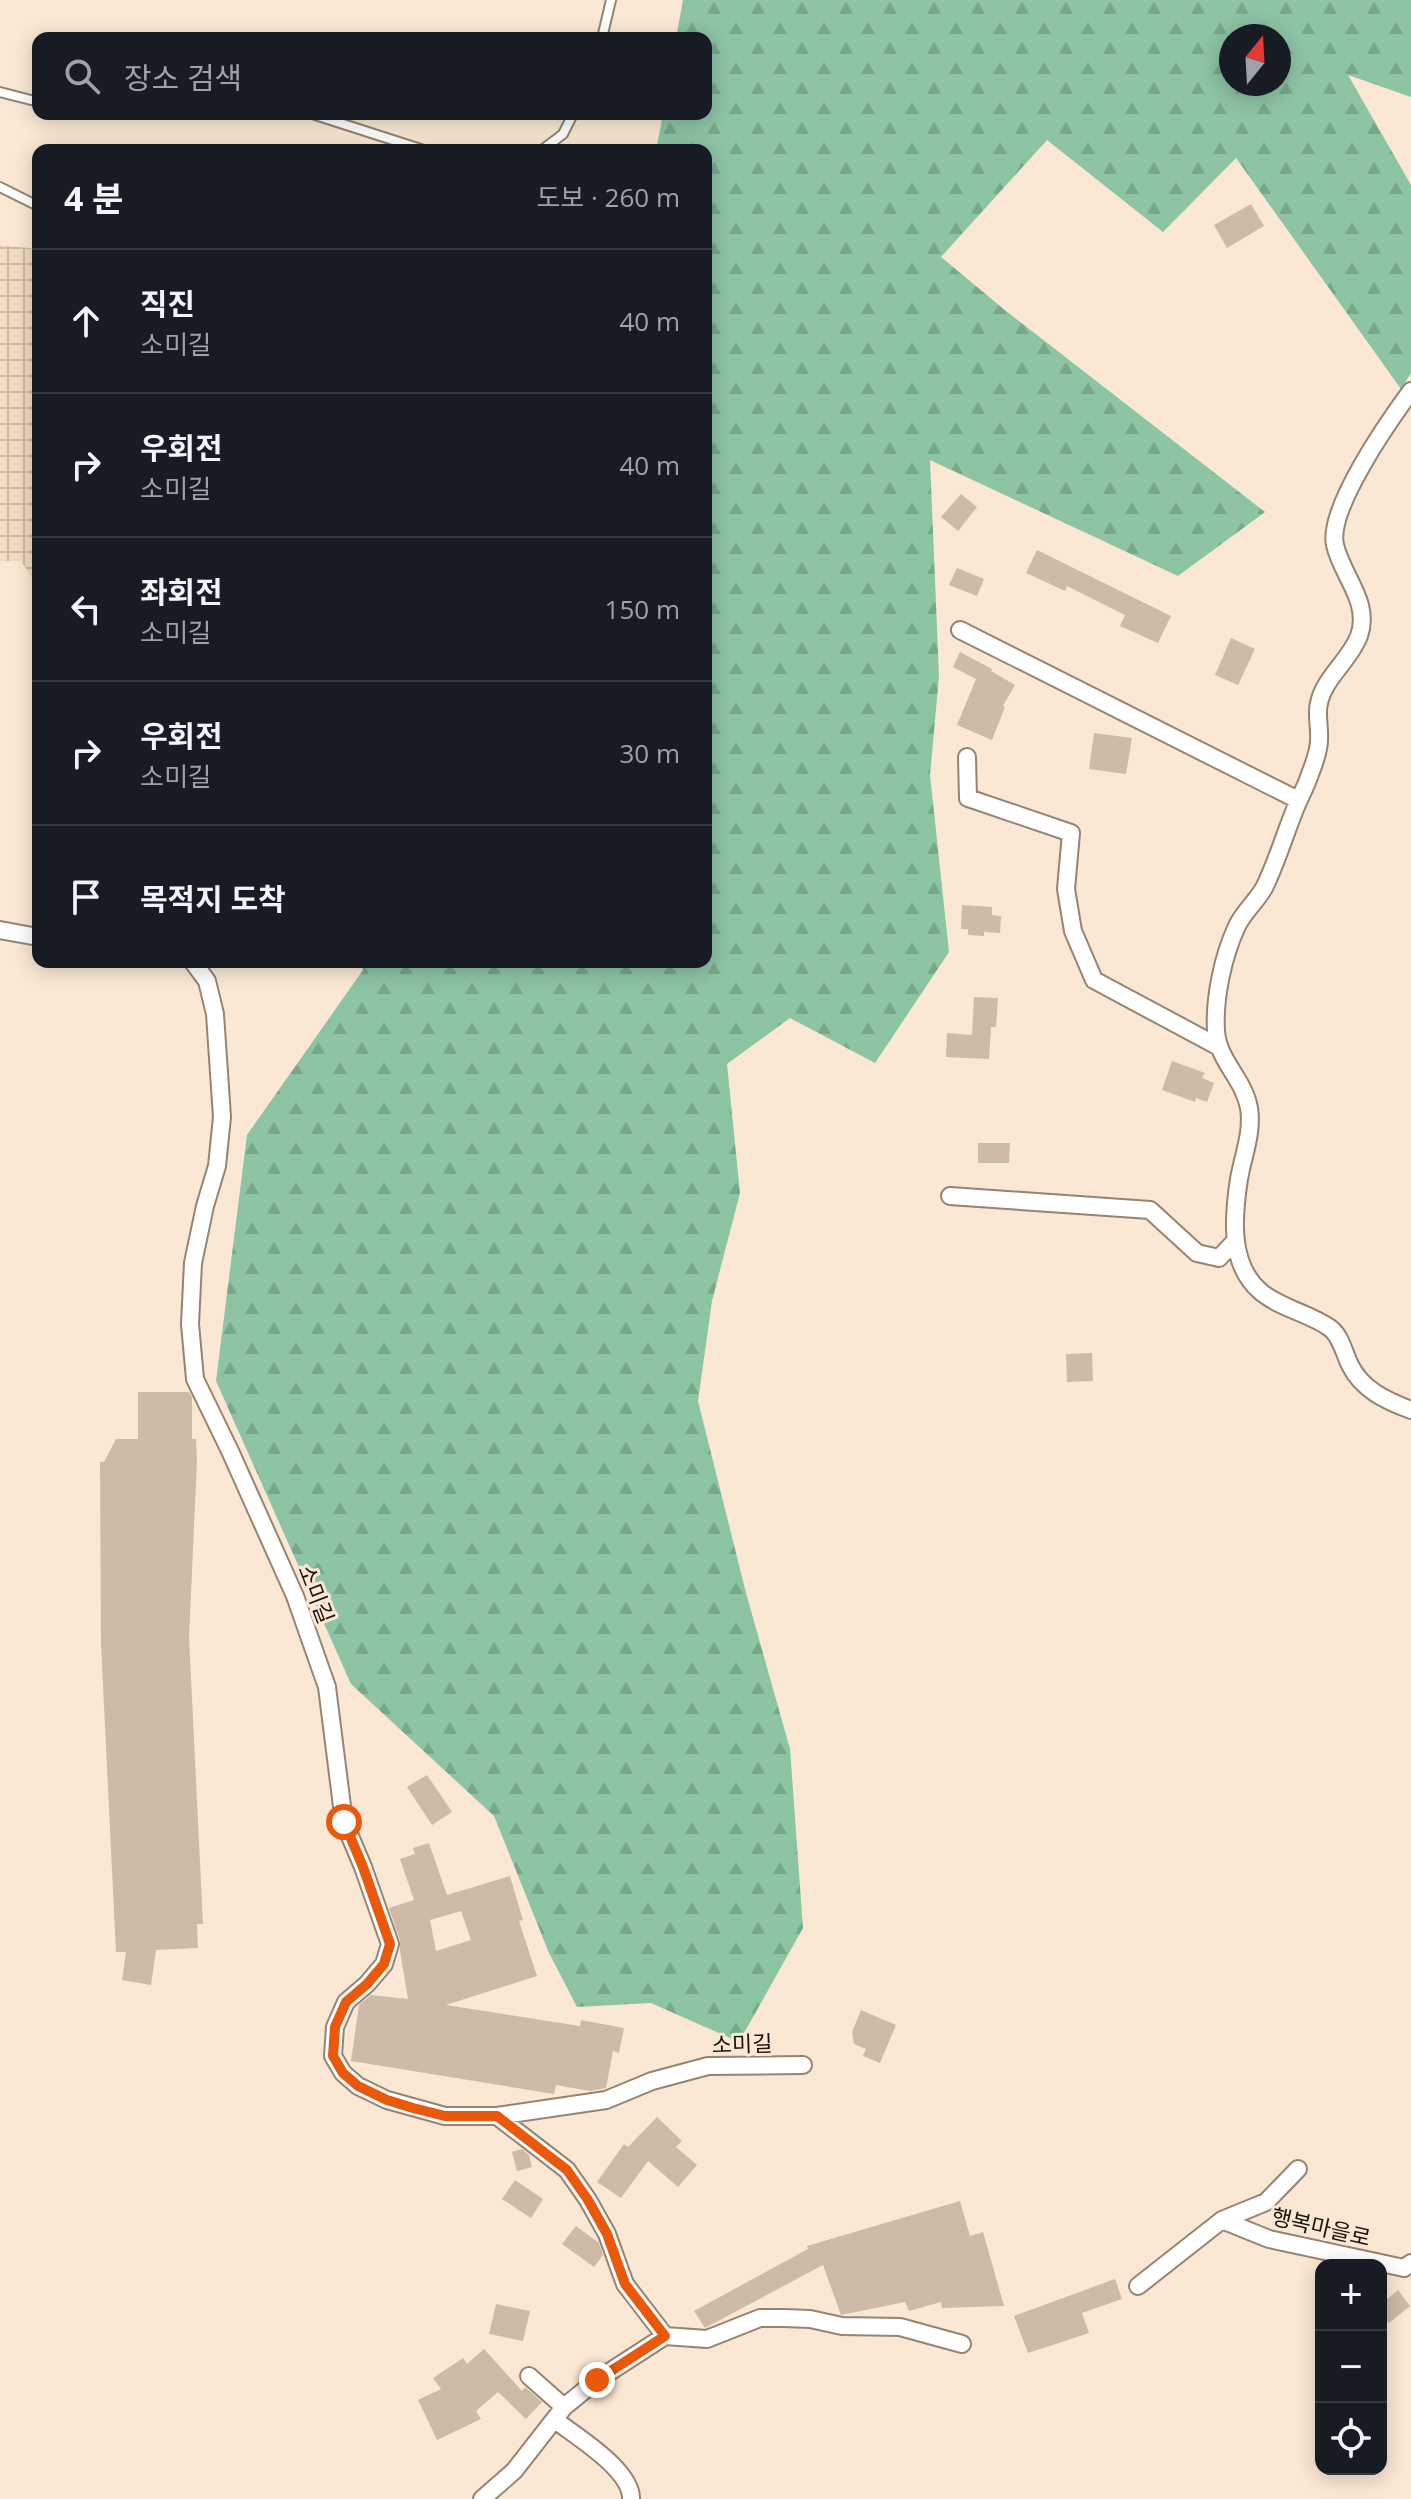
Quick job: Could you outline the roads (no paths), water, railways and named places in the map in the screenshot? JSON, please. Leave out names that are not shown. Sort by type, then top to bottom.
[{"type":"street","points":[[1411,391],[1359,471],[1338,514],[1335,544],[1362,614],[1359,637],[1336,669],[1319,703],[1319,743],[1309,778],[1263,891],[1239,923],[1227,950],[1216,1032],[1222,1057],[1239,1082],[1249,1107],[1249,1133],[1238,1182],[1236,1240],[1236,1252],[1245,1276],[1281,1305],[1332,1329],[1351,1368],[1366,1386],[1385,1401],[1411,1410]]},
{"type":"street","points":[[960,630],[1298,800]]},
{"type":"street","points":[[967,757],[968,798],[1071,833],[1066,889],[1073,931],[1094,980],[1219,1047]]},
{"type":"street","points":[[0,930],[32,936]]},
{"type":"street","name":"소미길","points":[[197,968],[207,981],[215,1014],[222,1117],[217,1166],[193,1263],[190,1324],[195,1379],[283,1568],[327,1687],[344,1822],[390,1944],[384,1964],[346,2002],[335,2027],[333,2056],[343,2073],[358,2086],[387,2100],[445,2116],[497,2116],[606,2100],[652,2081],[708,2066],[803,2065]]},
{"type":"street","points":[[950,1196],[1150,1210],[1197,1253],[1219,1258],[1236,1240]]},
{"type":"street","points":[[497,2116],[567,2170],[607,2234],[625,2284],[665,2336]]},
{"type":"street","points":[[1138,2286],[1222,2220],[1266,2202],[1298,2169]]},
{"type":"street","name":"행복마을로","points":[[1222,2220],[1269,2239],[1404,2268],[1411,2263]]},
{"type":"street","points":[[482,2499],[514,2471],[560,2414],[597,2380],[665,2336],[707,2339],[760,2318],[784,2318],[810,2319],[842,2326],[900,2327],[962,2344]]},
{"type":"street","points":[[529,2376],[560,2414],[618,2471],[632,2489],[631,2499]]},
{"type":"lane","points":[[603,32],[611,0]]},
{"type":"lane","points":[[0,92],[31,100]]},
{"type":"lane","points":[[331,120],[406,144]]},
{"type":"lane","points":[[550,144],[563,134],[570,120]]},
{"type":"lane","points":[[392,144],[394,140]]},
{"type":"lane","points":[[0,187],[32,203]]}]
